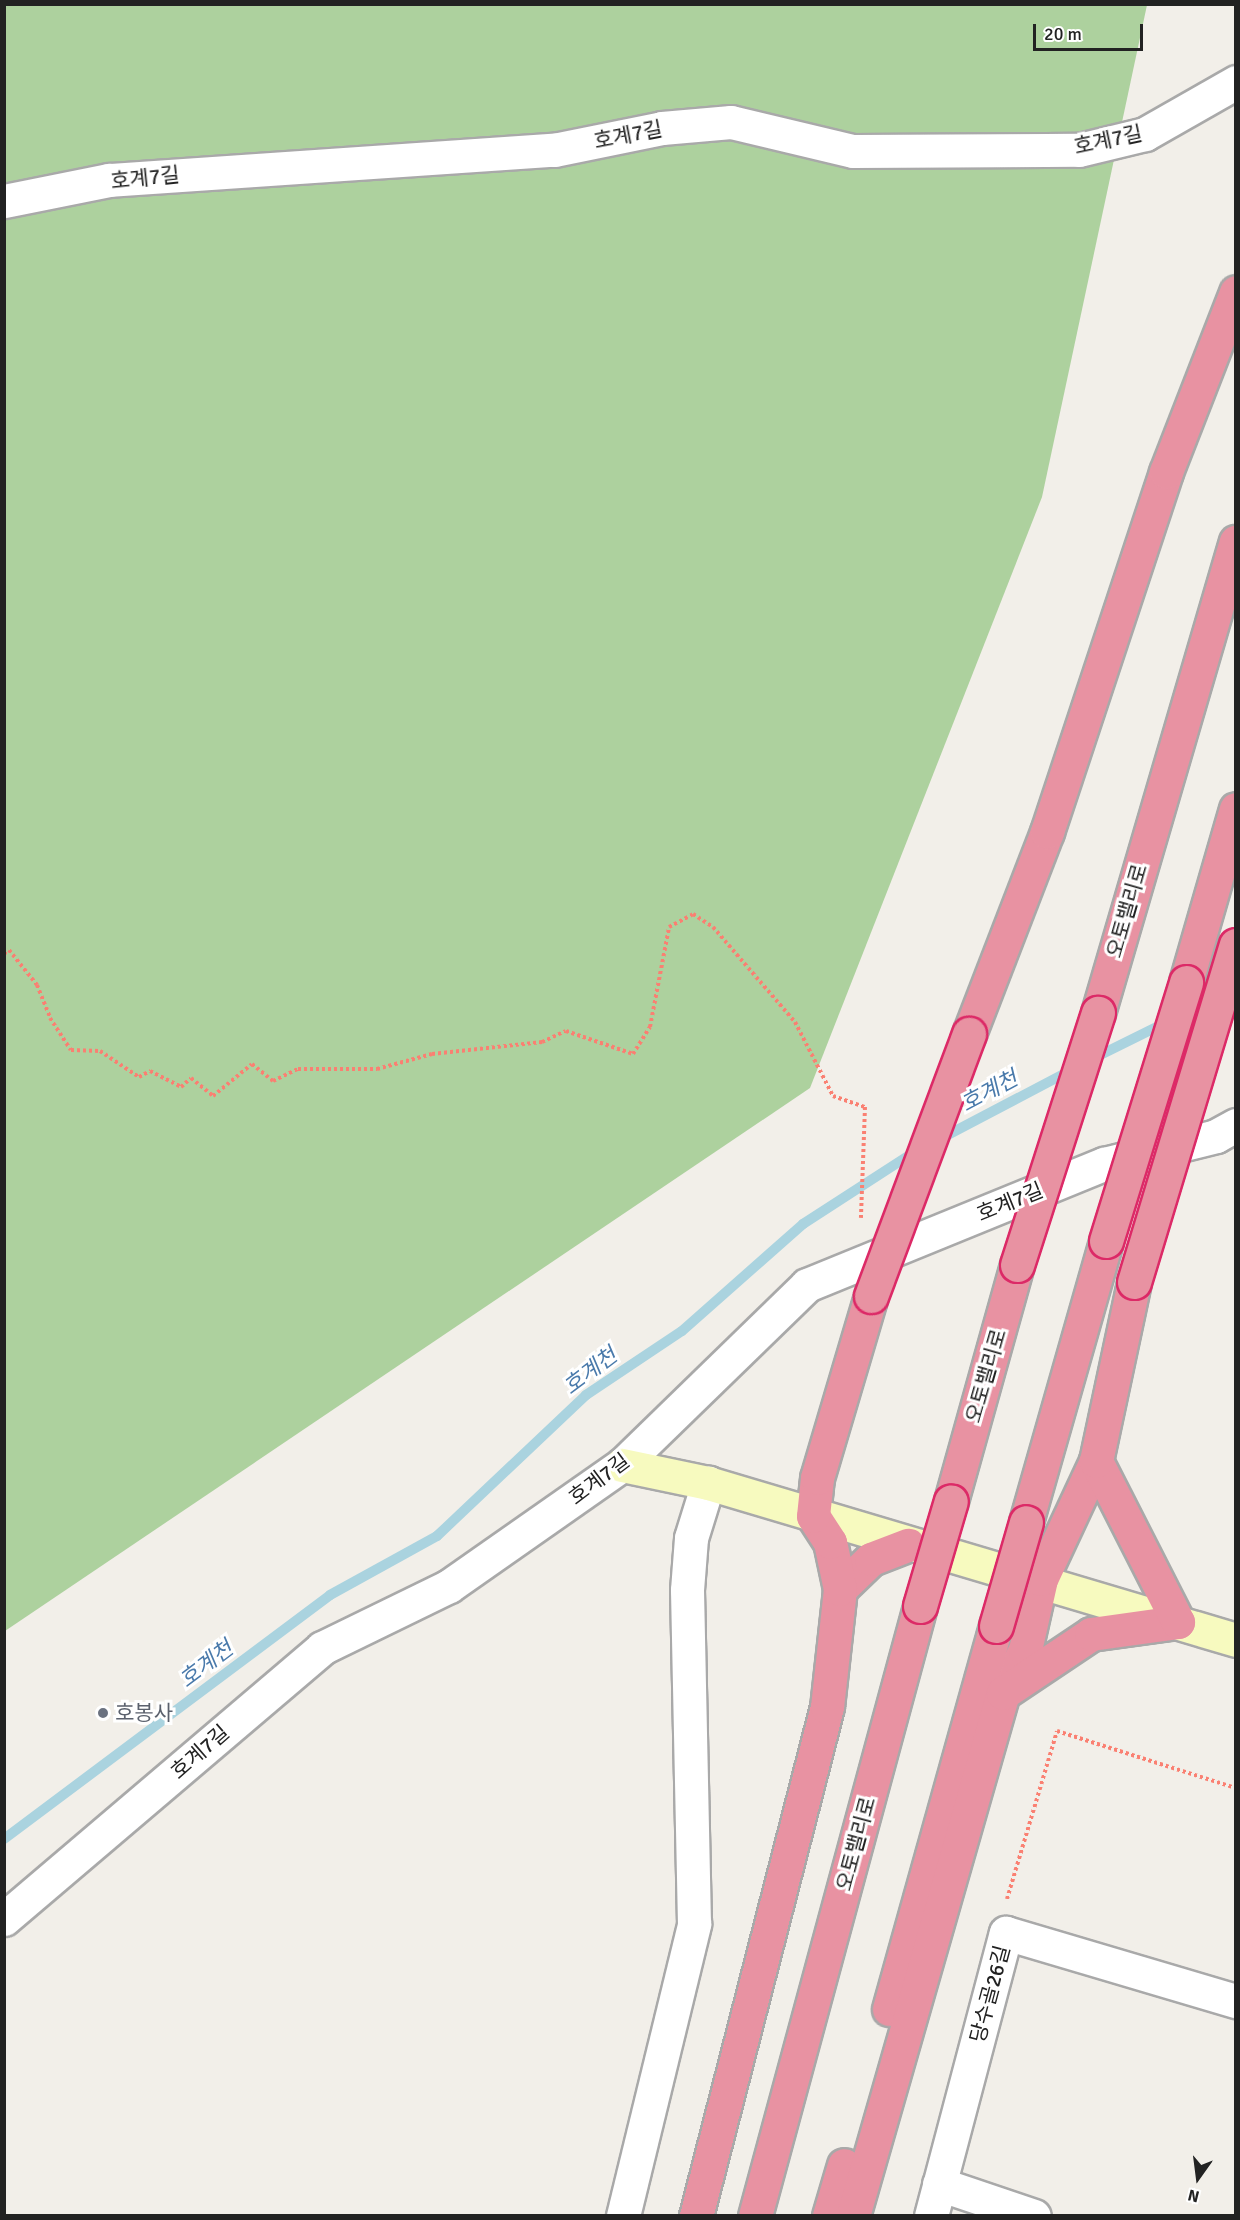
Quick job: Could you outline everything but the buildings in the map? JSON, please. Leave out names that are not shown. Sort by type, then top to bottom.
[{"type":"highway","points":[[696,2216],[826,1707],[840,1589],[830,1542],[813,1516],[837,1398],[871,1296],[1047,832],[1166,472],[1236,292]]},
{"type":"highway","name":"오토밸리로","points":[[755,2216],[920,1606],[1017,1265],[1098,1013],[1236,542]]},
{"type":"highway","points":[[829,2216],[1106,1241],[1186,982],[1236,808]]},
{"type":"highway","points":[[854,2216],[1003,1692],[1025,1650],[1041,1579],[1096,1461],[1134,1282],[1236,945]]},
{"type":"highway","points":[[1003,1692],[1091,1634],[1178,1622],[1096,1461]]},
{"type":"highway","points":[[840,1589],[871,1559],[908,1545]]},
{"type":"street","name":"호계7길","points":[[4,201],[109,180],[554,150],[662,128],[731,122],[854,152],[1079,150],[1145,134],[1236,82]]},
{"type":"street","name":"호계7길","points":[[4,1919],[322,1648],[449,1586],[622,1465],[807,1285],[1104,1164],[1216,1136],[1236,1125]]},
{"type":"street","points":[[622,1465],[708,1483],[908,1545],[1041,1579],[1236,1641]]},
{"type":"street","points":[[623,2216],[694,1924],[687,1590],[691,1538],[708,1483]]},
{"type":"street","name":"당수골26길","points":[[931,2216],[1006,1933],[1236,2001]]},
{"type":"street","points":[[939,2184],[1034,2216]]},
{"type":"path","points":[[4,954],[9,950],[38,985],[50,1018],[71,1050],[100,1051],[139,1077],[150,1071],[181,1087],[191,1078],[213,1096],[252,1064],[273,1081],[298,1069],[377,1069],[432,1054],[542,1042],[566,1031],[633,1054],[650,1027],[669,927],[693,914],[713,927],[795,1022],[833,1096],[865,1107],[862,1262]]},
{"type":"path","points":[[1005,1906],[1057,1731],[1236,1788]]},
{"type":"green space","points":[[5,5],[1147,5],[1042,497],[810,1088],[5,1631]]},
{"type":"waterway","name":"호계천","points":[[1092,1059],[1167,1022]]},
{"type":"waterway","name":"호계천","points":[[938,1140],[1073,1069]]},
{"type":"waterway","name":"호계천","points":[[4,1839],[330,1595],[437,1536],[586,1395],[682,1331],[803,1224],[916,1151]]},
{"type":"place","name":"호봉사","points":[[103,1713]]}]
